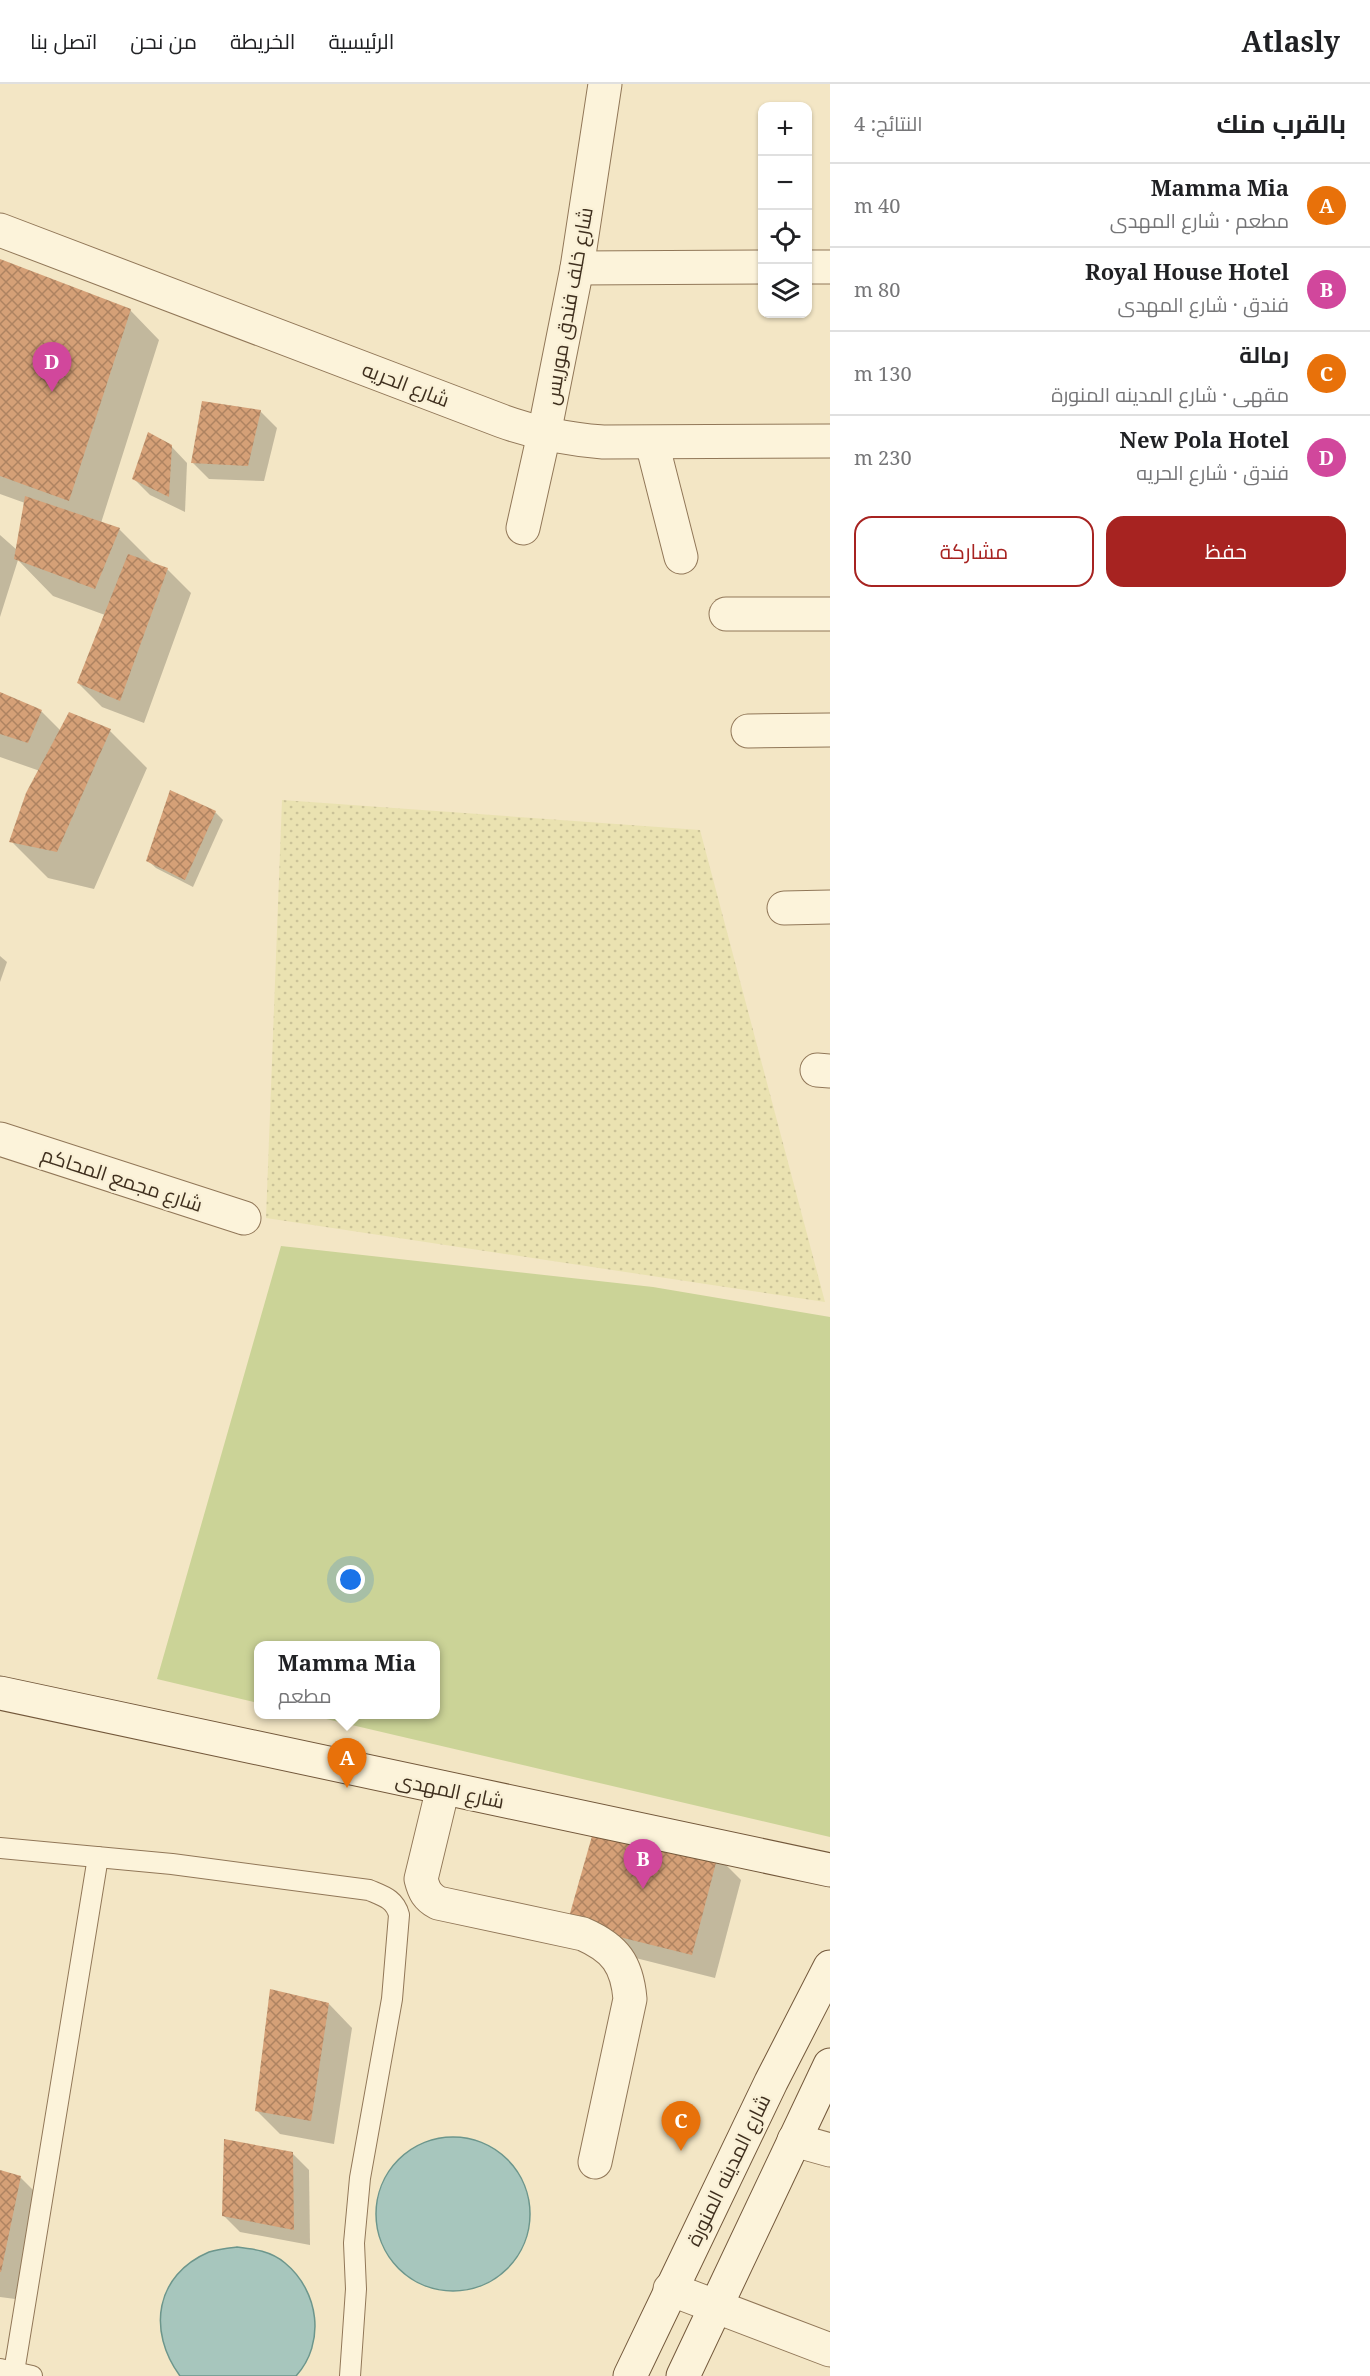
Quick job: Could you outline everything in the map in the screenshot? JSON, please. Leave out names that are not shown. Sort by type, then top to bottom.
[{"type":"street","name":"شارع خلف فندق موريس","points":[[523,528],[577,267],[605,84]]},
{"type":"street","name":"شارع الحريه","points":[[0,230],[502,421],[544,434],[572,440],[603,442],[830,441]]},
{"type":"street","points":[[577,267],[758,267]]},
{"type":"street","points":[[812,267],[830,267]]},
{"type":"street","points":[[652,443],[681,557]]},
{"type":"street","points":[[726,614],[830,614]]},
{"type":"street","points":[[748,731],[830,730]]},
{"type":"street","points":[[784,908],[830,907]]},
{"type":"street","name":"شارع مجمع المحاكم","points":[[0,1139],[244,1218]]},
{"type":"street","name":"شارع المهدى","points":[[0,1693],[830,1870]]},
{"type":"street","points":[[443,1788],[421,1879],[429,1898],[438,1903],[583,1934],[603,1943],[618,1958],[628,1978],[630,1999],[595,2162]]},
{"type":"street","name":"شارع المدينه المنورة","points":[[630,2376],[771,2082],[830,1967]]},
{"type":"street","points":[[683,2376],[830,2065]]},
{"type":"street","points":[[794,2140],[830,2150]]},
{"type":"street","points":[[670,2289],[830,2350]]},
{"type":"lane","points":[[0,1848],[241,1872],[369,1890],[397,1906],[399,1916],[392,1999],[360,2178],[354,2243],[356,2289],[350,2376]]},
{"type":"lane","points":[[15,2372],[98,1857]]},
{"type":"shaded area","points":[[282,800],[700,830],[825,1302],[266,1218]]},
{"type":"green space","points":[[281,1246],[653,1287],[830,1317],[830,1837],[326,1719],[440,1719],[440,1641],[254,1641],[254,1702],[157,1679]]},
{"type":"water","points":[[453,2137],[468,2138],[483,2143],[508,2159],[524,2184],[529,2199],[529,2229],[524,2244],[508,2269],[483,2285],[468,2290],[453,2291],[438,2290],[423,2285],[398,2269],[382,2244],[377,2229],[376,2214],[377,2199],[382,2184],[398,2159],[423,2143],[438,2138]]},
{"type":"water","points":[[237,2247],[262,2251],[280,2259],[305,2288],[311,2302],[315,2333],[306,2363],[296,2376],[180,2376],[170,2359],[163,2341],[160,2323],[167,2289],[177,2275],[191,2262],[209,2252]]},
{"type":"building","points":[[0,259],[131,309],[69,501],[0,476]]},
{"type":"building","points":[[202,401],[261,410],[248,466],[191,463]]},
{"type":"building","points":[[148,432],[172,445],[169,497],[132,479]]},
{"type":"building","points":[[25,496],[120,528],[95,589],[14,559]]},
{"type":"building","points":[[128,554],[168,568],[120,701],[77,683]]},
{"type":"building","points":[[0,692],[42,710],[28,743],[0,734]]},
{"type":"building","points":[[69,712],[111,729],[57,852],[9,842],[26,793]]},
{"type":"building","points":[[170,790],[216,811],[185,880],[146,861]]},
{"type":"building","points":[[594,1829],[718,1855],[692,1955],[567,1924]]},
{"type":"building","points":[[270,1989],[329,2003],[311,2121],[255,2111]]},
{"type":"building","points":[[224,2139],[293,2152],[294,2230],[222,2216]]},
{"type":"building","points":[[0,2170],[21,2176],[1,2272],[0,2272]]},
{"type":"place","name":"New Pola Hotel","points":[[52,392]]},
{"type":"place","name":"Mamma Mia","points":[[347,1788]]},
{"type":"place","name":"Royal House Hotel","points":[[643,1889]]},
{"type":"place","name":"رمالة","points":[[681,2151]]}]
